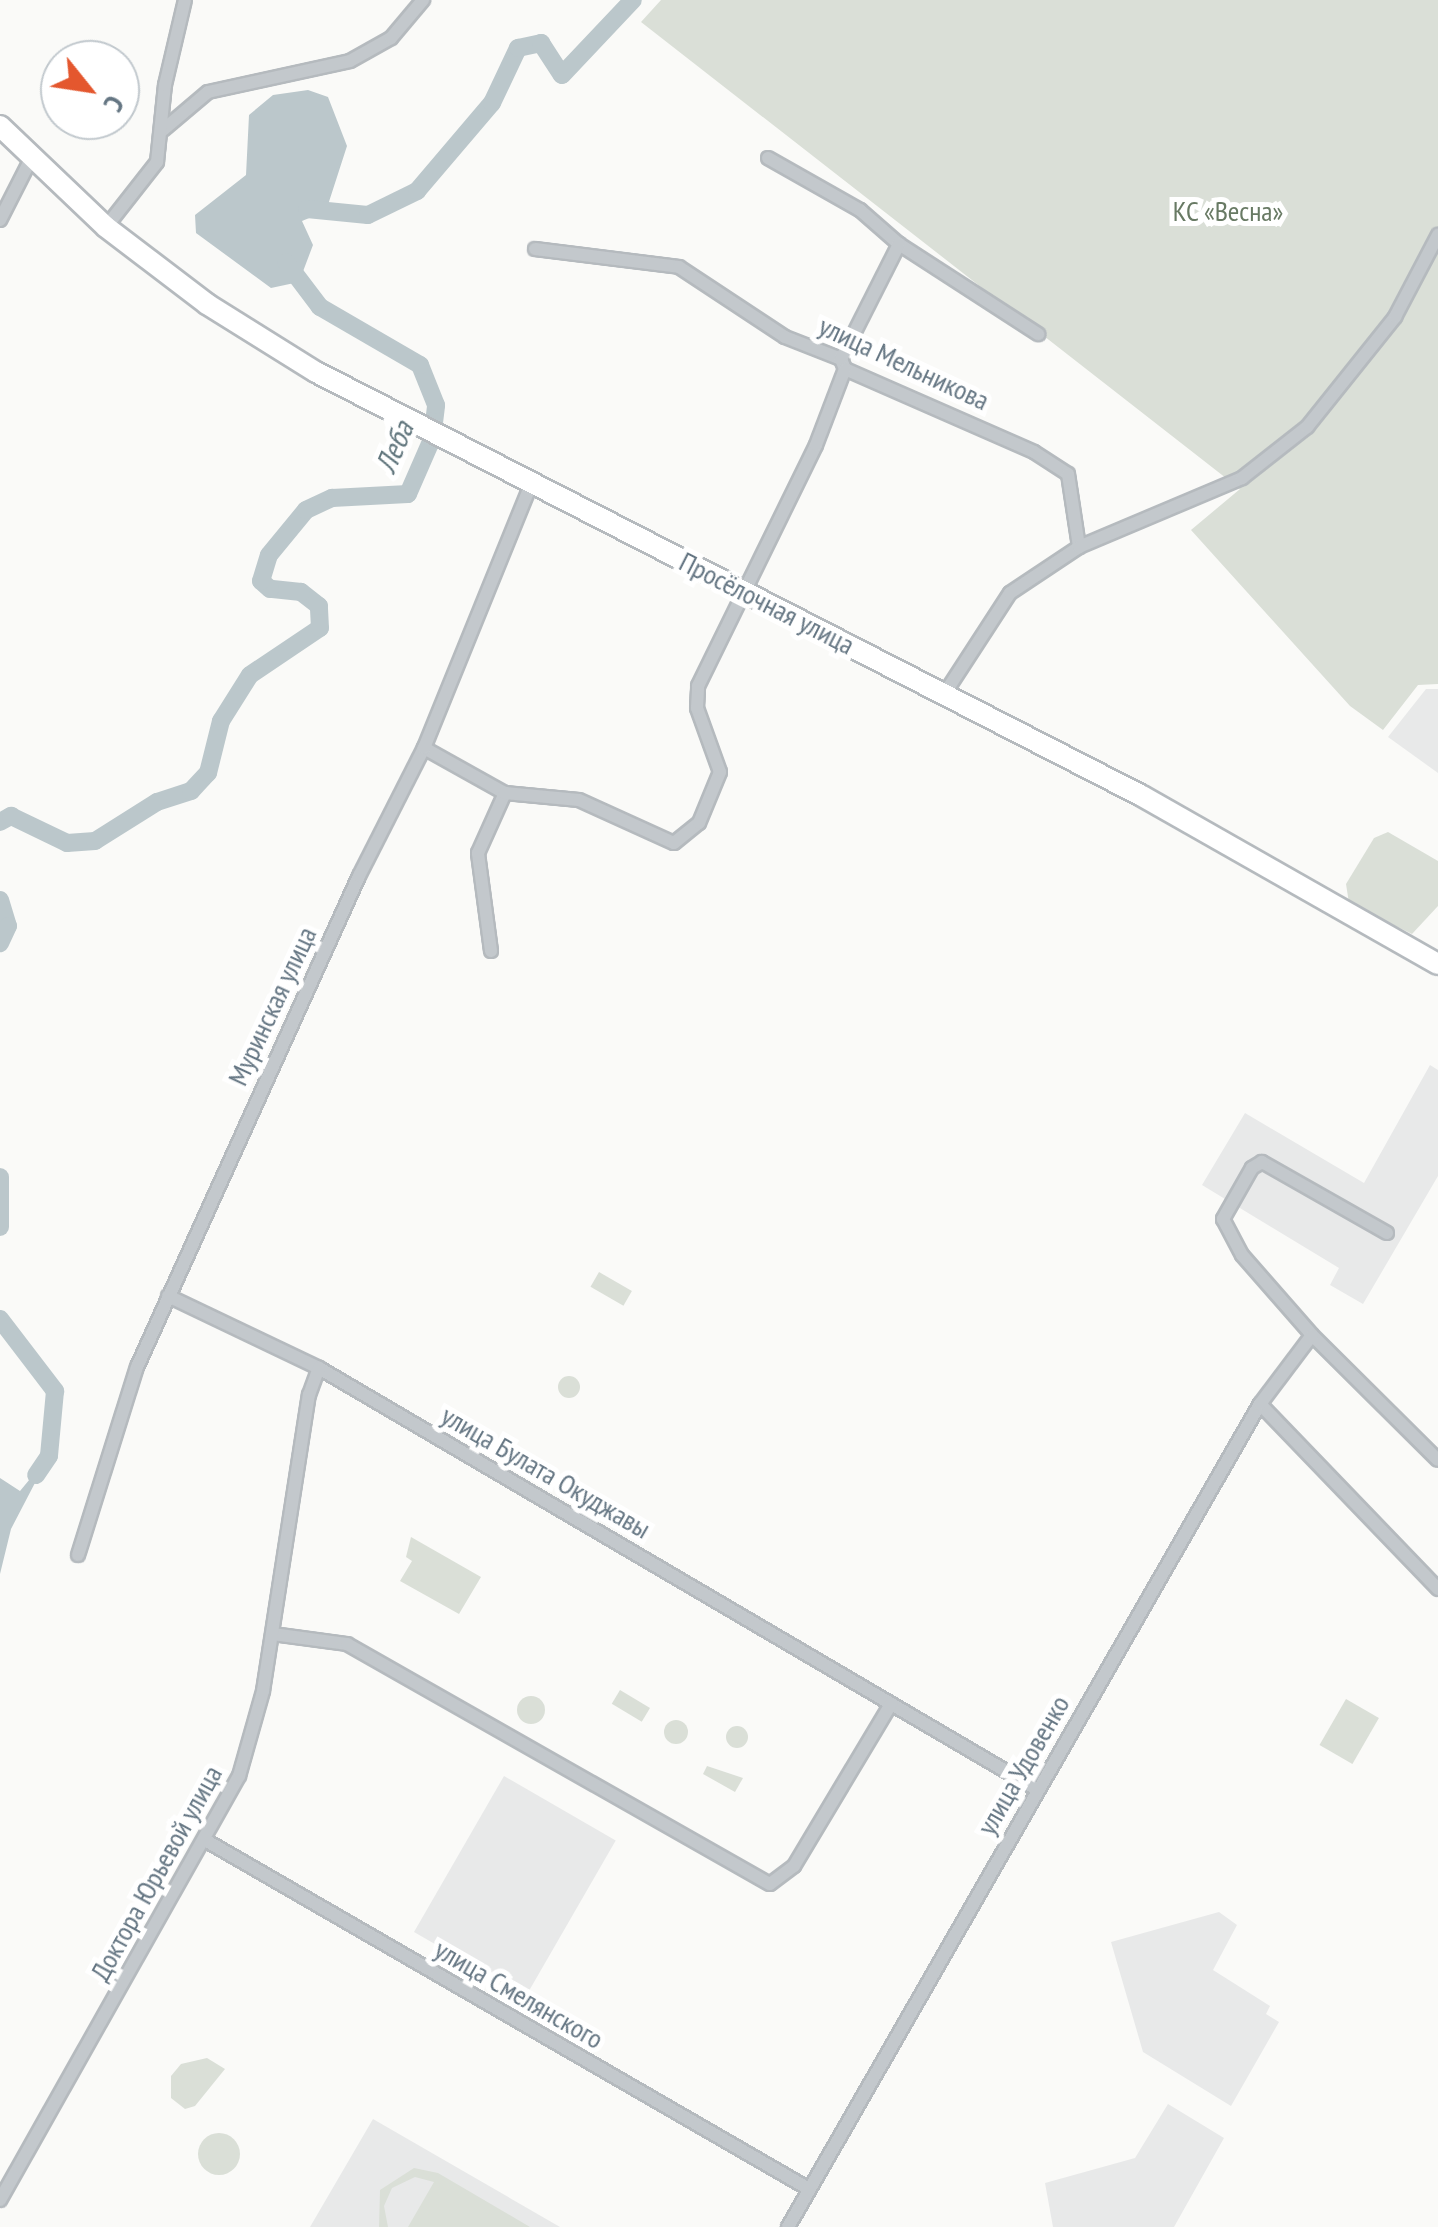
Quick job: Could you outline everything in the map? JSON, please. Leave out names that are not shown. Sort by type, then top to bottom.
[{"type":"main road","name":"Просёлочная улица","points":[[0,126],[106,226],[207,304],[530,486],[945,693],[1438,964]]},
{"type":"street","points":[[106,226],[152,175],[163,130],[165,85],[184,0]]},
{"type":"street","points":[[163,130],[208,92],[350,60],[391,38],[423,0]]},
{"type":"street","points":[[0,220],[32,157]]},
{"type":"street","points":[[768,158],[860,210],[898,244],[1038,334]]},
{"type":"street","points":[[945,693],[1010,593],[1078,547],[1242,478],[1281,450],[1360,368],[1438,235]]},
{"type":"street","points":[[424,748],[505,792],[579,800],[665,842],[684,840],[715,796],[720,772],[698,708],[698,686],[741,589],[816,445],[843,364],[898,244]]},
{"type":"street","name":"улица Мельникова","points":[[534,250],[679,267],[785,337],[1018,444],[1068,474],[1078,547]]},
{"type":"street","name":"Муринская улица","points":[[78,1555],[138,1366],[424,748],[530,486]]},
{"type":"street","points":[[492,951],[478,853],[505,792]]},
{"type":"street","points":[[1387,1232],[1266,1163],[1252,1168],[1223,1224],[1242,1255],[1312,1335],[1438,1460]]},
{"type":"street","name":"улица Булата Окуджавы","points":[[168,1296],[319,1368],[1038,1790]]},
{"type":"street","name":"улица Удовенко","points":[[788,2227],[1260,1404],[1312,1335]]},
{"type":"street","name":"Доктора Юрьевой улица","points":[[0,2200],[205,1840],[247,1753],[273,1634],[309,1395],[319,1368]]},
{"type":"street","points":[[1260,1404],[1438,1589]]},
{"type":"street","points":[[273,1634],[347,1644],[770,1884],[794,1866],[891,1704]]},
{"type":"street","name":"улица Смелянского","points":[[205,1840],[809,2189]]},
{"type":"shaded area","points":[[308,90],[328,97],[347,146],[326,211],[302,221],[313,245],[299,282],[271,288],[196,233],[195,215],[246,175],[249,115],[273,95]]},
{"type":"shaded area","points":[[1426,689],[1438,689],[1438,773],[1388,737]]},
{"type":"shaded area","points":[[1430,1065],[1438,1070],[1438,1176],[1363,1304],[1330,1285],[1339,1268],[1202,1185],[1245,1113],[1364,1183]]},
{"type":"shaded area","points":[[49,1456],[11,1529],[0,1574],[0,1478],[20,1491]]},
{"type":"shaded area","points":[[504,1776],[616,1840],[526,1996],[414,1932]]},
{"type":"shaded area","points":[[1219,1912],[1237,1925],[1213,1970],[1270,2006],[1266,2014],[1279,2022],[1231,2106],[1143,2052],[1111,1942]]},
{"type":"shaded area","points":[[1168,2104],[1224,2138],[1174,2227],[1053,2227],[1045,2183],[1135,2158]]},
{"type":"shaded area","points":[[373,2119],[560,2227],[310,2227]]},
{"type":"green space","name":"КС «Весна»","points":[[661,0],[1438,0],[1438,684],[1418,685],[1383,730],[1350,706],[1191,530],[1240,489],[641,22]]},
{"type":"green space","points":[[1388,832],[1438,861],[1438,906],[1412,934],[1349,903],[1346,884],[1374,838]]},
{"type":"green space","points":[[599,1272],[632,1291],[623,1306],[590,1287]]},
{"type":"green space","points":[[569,1376],[577,1379],[577,1395],[569,1398],[561,1395],[558,1387],[561,1379]]},
{"type":"green space","points":[[411,1537],[481,1577],[459,1614],[400,1581],[412,1561],[406,1557]]},
{"type":"green space","points":[[620,1690],[650,1708],[642,1722],[612,1704]]},
{"type":"green space","points":[[531,1696],[541,1700],[545,1710],[541,1720],[531,1724],[521,1720],[517,1710],[521,1700]]},
{"type":"green space","points":[[1346,1699],[1379,1718],[1352,1764],[1320,1745]]},
{"type":"green space","points":[[676,1720],[685,1723],[685,1741],[676,1744],[667,1741],[664,1732],[667,1723]]},
{"type":"green space","points":[[733,1726],[741,1726],[748,1737],[741,1748],[733,1748],[726,1741],[726,1733]]},
{"type":"green space","points":[[707,1766],[743,1778],[735,1792],[703,1774]]},
{"type":"green space","points":[[207,2058],[225,2069],[195,2106],[185,2109],[171,2098],[171,2076],[181,2064]]},
{"type":"green space","points":[[219,2133],[234,2139],[240,2154],[234,2169],[219,2175],[204,2169],[198,2154],[204,2139]]},
{"type":"green space","points":[[414,2168],[438,2173],[530,2227],[408,2227],[434,2182],[415,2177],[392,2188],[384,2206],[388,2227],[379,2227],[380,2190]]},
{"type":"waterway","name":"Леба","points":[[307,209],[368,215],[417,191],[492,103],[518,48],[541,43],[562,75],[633,0]]},
{"type":"waterway","name":"Леба","points":[[0,822],[11,816],[67,843],[95,841],[157,802],[191,791],[208,773],[221,721],[250,675],[320,628],[319,606],[301,592],[270,589],[261,581],[269,555],[306,510],[332,498],[408,494],[432,439],[436,405],[420,365],[320,307],[286,262]]},
{"type":"waterway","name":"Леба","points":[[0,900],[8,926],[0,943]]},
{"type":"waterway","name":"Леба","points":[[0,1177],[0,1227]]},
{"type":"waterway","name":"Леба","points":[[0,1319],[55,1391],[49,1456],[36,1475]]}]
